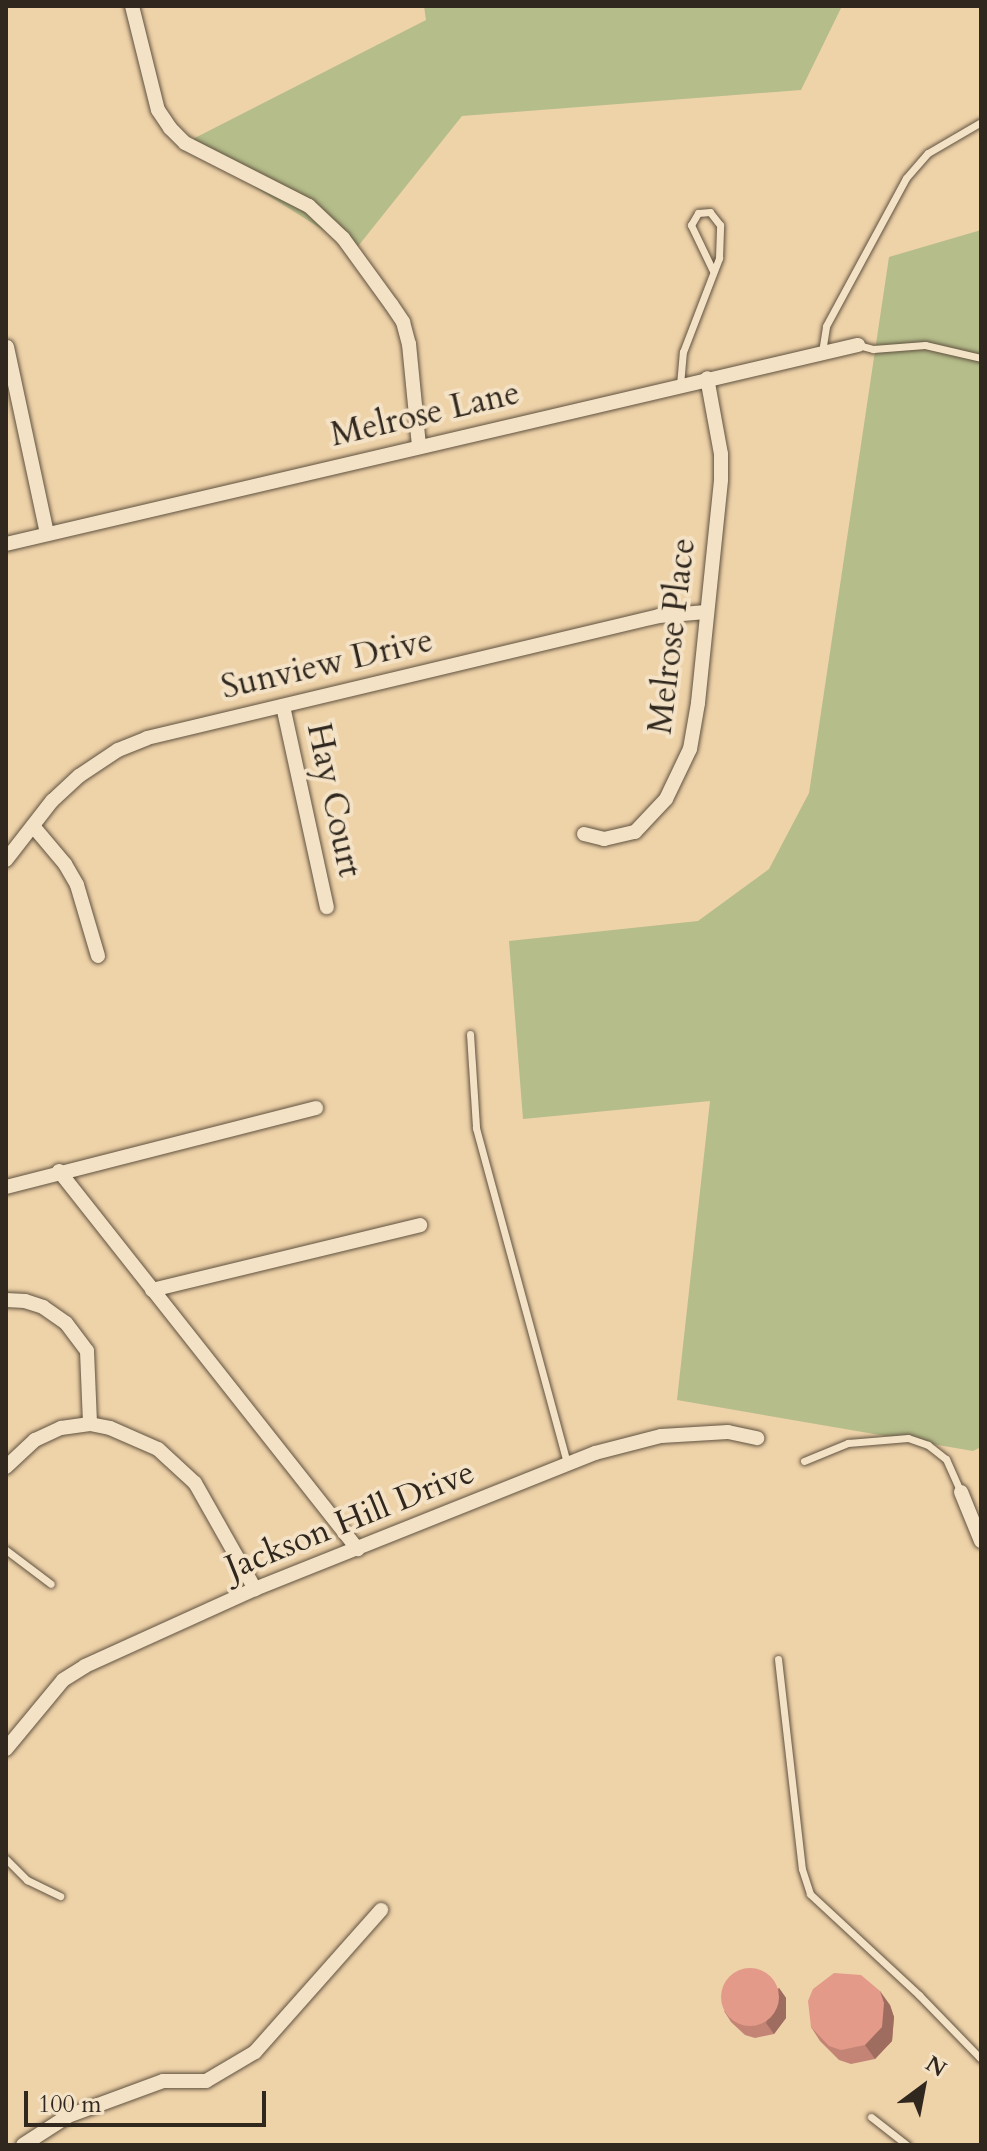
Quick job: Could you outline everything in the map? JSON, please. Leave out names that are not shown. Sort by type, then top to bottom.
[{"type":"street","points":[[132,6],[158,110],[170,128],[185,143],[309,206],[343,238],[403,322],[409,344],[419,446]]},
{"type":"street","name":"Melrose Lane","points":[[6,544],[858,345]]},
{"type":"street","points":[[7,347],[47,534]]},
{"type":"street","name":"Melrose Place","points":[[584,834],[604,839],[635,832],[659,808],[677,783],[695,728],[721,479],[721,454],[707,378]]},
{"type":"street","name":"Sunview Drive","points":[[6,860],[65,788],[118,750],[162,734],[659,616],[706,612]]},
{"type":"street","name":"Hay Court","points":[[283,706],[327,907]]},
{"type":"street","points":[[33,826],[77,885],[98,956]]},
{"type":"street","points":[[6,1187],[59,1171],[316,1108]]},
{"type":"street","points":[[59,1171],[358,1549]]},
{"type":"street","points":[[152,1290],[420,1225]]},
{"type":"street","points":[[6,1300],[25,1301],[43,1307],[66,1323],[87,1351],[90,1424]]},
{"type":"street","points":[[6,1467],[35,1440],[61,1428],[90,1424],[110,1428],[158,1449],[195,1483],[255,1589]]},
{"type":"street","name":"Jackson Hill Drive","points":[[6,1749],[63,1680],[85,1666],[255,1589],[595,1453],[661,1436],[728,1432],[757,1438]]},
{"type":"street","points":[[961,1492],[981,1541]]},
{"type":"street","points":[[23,2145],[68,2116],[163,2081],[206,2081],[255,2052],[381,1910]]},
{"type":"lane","points":[[822,352],[826,326],[906,178],[928,153],[981,122]]},
{"type":"lane","points":[[680,385],[683,352],[719,258],[720,225],[710,212],[698,213],[691,225],[713,271]]},
{"type":"lane","points":[[858,345],[873,349],[925,345],[981,358]]},
{"type":"lane","points":[[470,1034],[476,1128],[567,1464]]},
{"type":"lane","points":[[804,1461],[848,1443],[908,1438],[928,1445],[946,1459],[961,1492]]},
{"type":"lane","points":[[6,1550],[51,1584]]},
{"type":"lane","points":[[778,1659],[802,1869],[810,1894],[919,1995],[981,2059]]},
{"type":"lane","points":[[6,1859],[27,1880],[60,1896]]},
{"type":"lane","points":[[871,2117],[907,2145]]},
{"type":"green space","points":[[424,6],[842,6],[801,90],[462,116],[355,250],[185,143],[426,20]]},
{"type":"green space","points":[[981,230],[981,1447],[973,1451],[677,1400],[710,1101],[523,1119],[509,941],[698,921],[769,869],[809,793],[889,257]]},
{"type":"building","points":[[750,1968],[761,1970],[770,1977],[777,1986],[777,2008],[770,2017],[761,2024],[750,2026],[739,2024],[730,2017],[723,2008],[721,1997],[723,1986],[730,1977],[739,1970]]},
{"type":"building","points":[[834,1973],[861,1975],[880,1991],[884,2003],[882,2027],[865,2045],[841,2050],[829,2046],[811,2027],[808,2001],[813,1989]]}]
